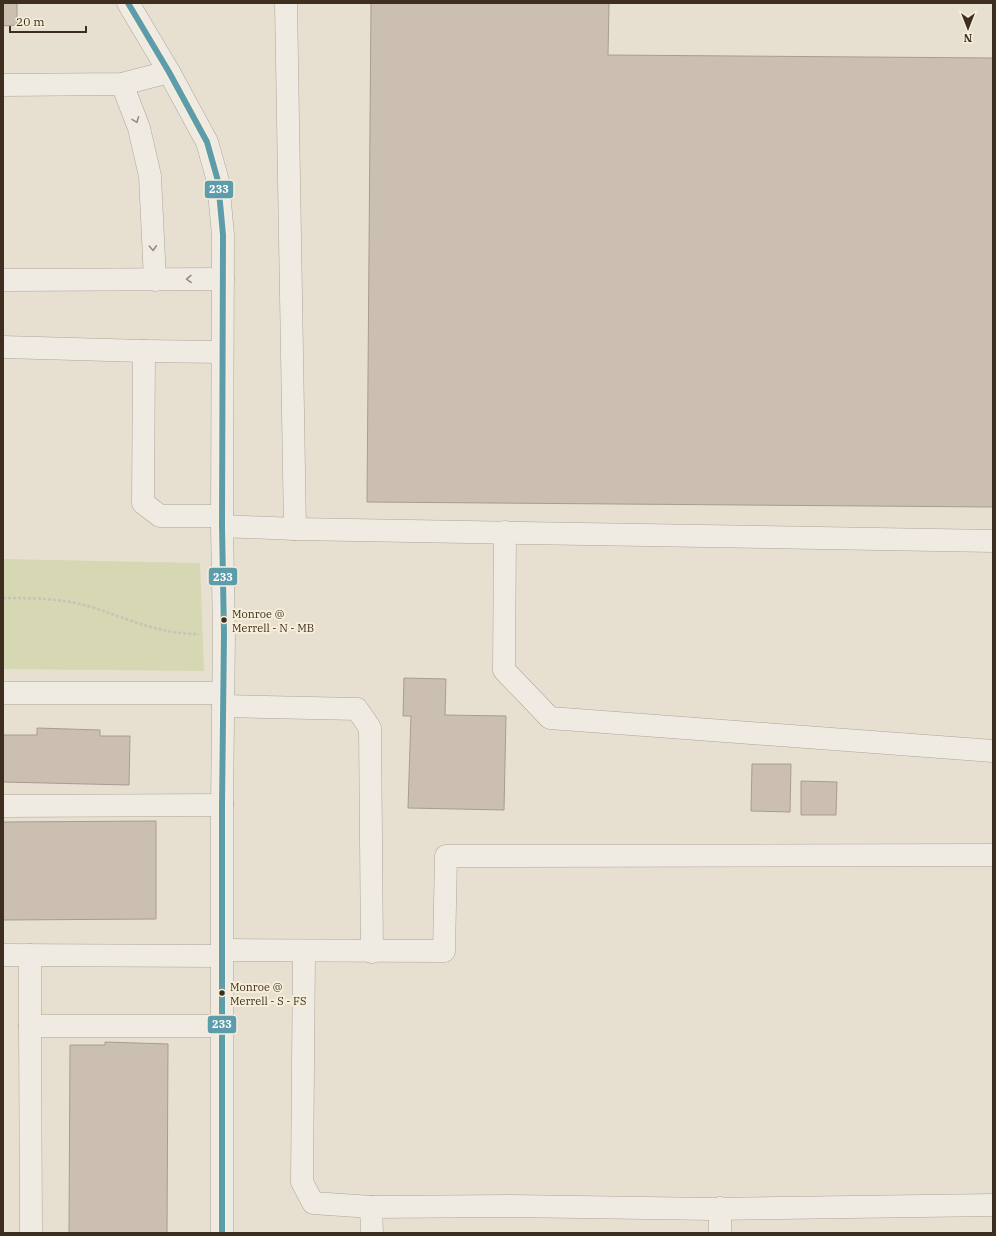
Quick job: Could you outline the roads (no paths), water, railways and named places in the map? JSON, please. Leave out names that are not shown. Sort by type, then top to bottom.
[{"type":"street","points":[[128,3],[169,72],[207,142],[218,181],[223,235],[222,521],[224,634],[222,805],[222,1233]]},
{"type":"street","points":[[286,3],[296,529]]},
{"type":"street","points":[[3,85],[122,84],[169,72]]},
{"type":"street","points":[[122,84],[139,128],[150,176],[155,280]]},
{"type":"street","points":[[3,280],[223,279]]},
{"type":"street","points":[[3,347],[222,352]]},
{"type":"street","points":[[144,351],[143,503],[160,516],[296,529],[993,541]]},
{"type":"street","points":[[505,532],[504,670],[550,718],[993,751]]},
{"type":"street","points":[[3,693],[223,700],[357,709],[370,728],[372,952]]},
{"type":"street","points":[[3,806],[222,805]]},
{"type":"street","points":[[3,955],[304,951],[444,951],[446,856],[993,855]]},
{"type":"street","points":[[304,951],[302,1182],[313,1203],[371,1207],[511,1206],[720,1208],[993,1205]]},
{"type":"street","points":[[30,955],[31,1233]]},
{"type":"street","points":[[30,1026],[222,1026]]},
{"type":"street","points":[[371,1207],[372,1233]]},
{"type":"street","points":[[720,1208],[720,1233]]},
{"type":"place","name":"Monroe @ Merrell - N - MB","points":[[224,620]]},
{"type":"place","name":"Monroe @ Merrell - S - FS","points":[[222,993]]}]
